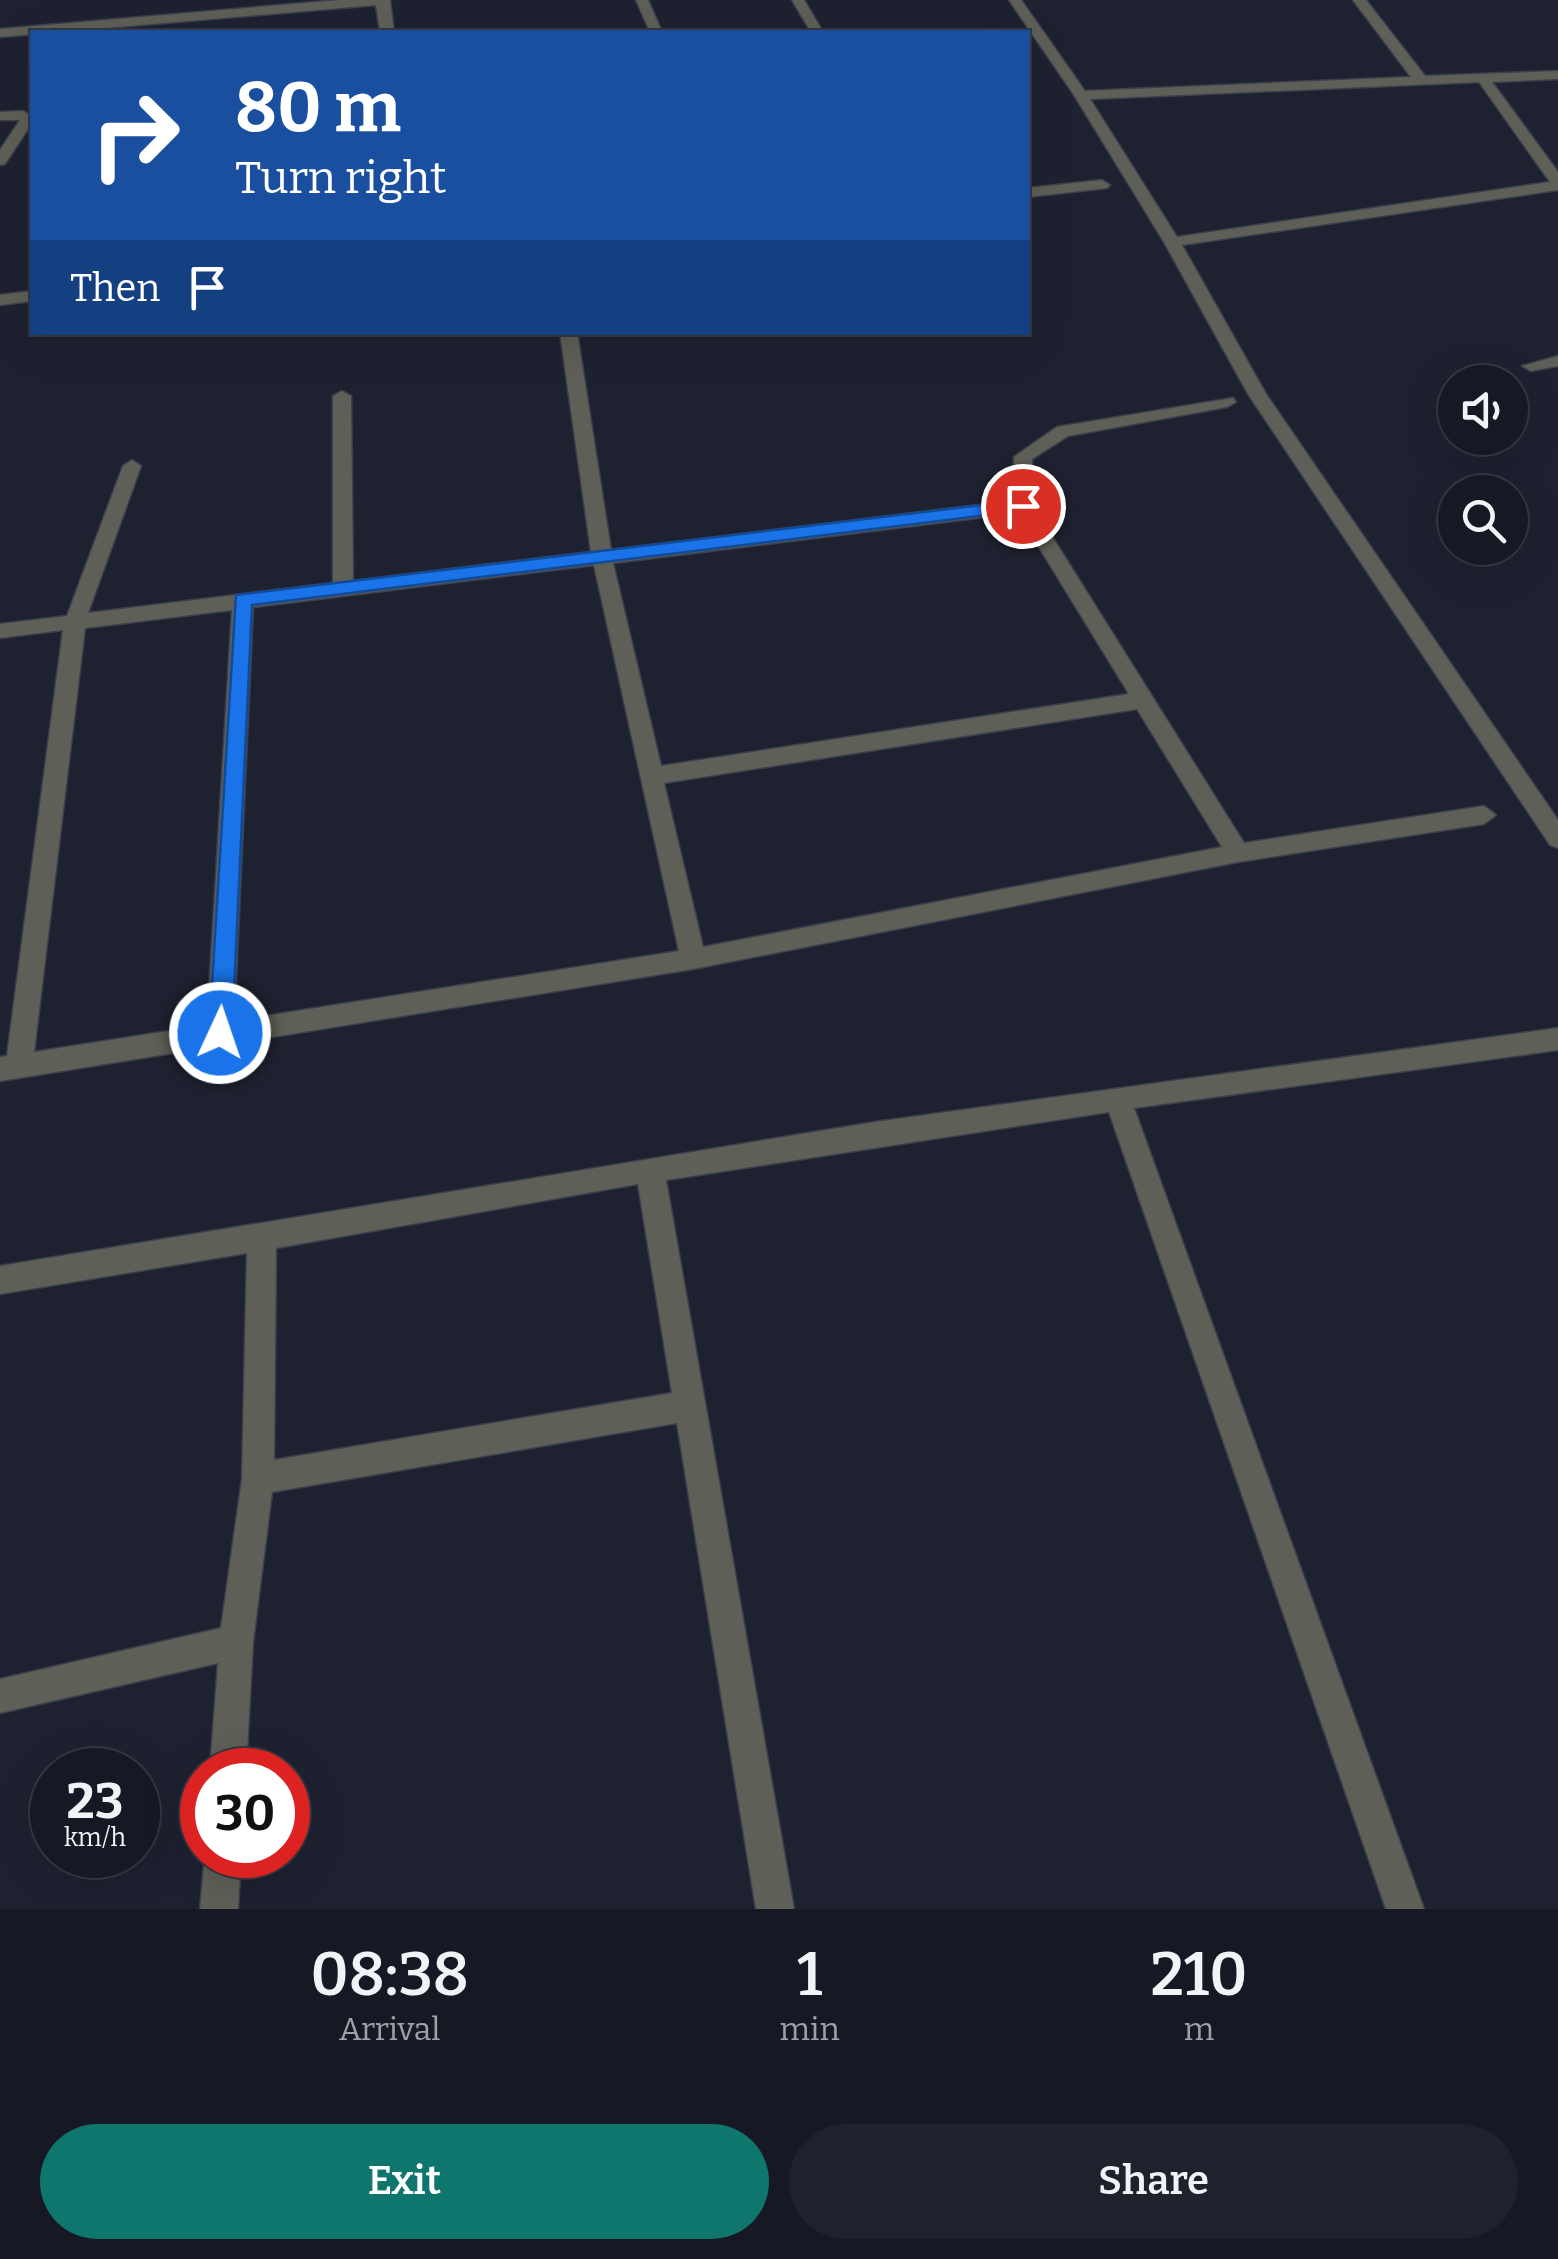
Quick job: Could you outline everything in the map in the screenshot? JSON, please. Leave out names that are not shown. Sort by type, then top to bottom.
[{"type":"street","points":[[0,33],[196,15],[244,6],[382,0],[387,30]]},
{"type":"street","points":[[642,0],[655,30]]},
{"type":"street","points":[[798,0],[816,30]]},
{"type":"street","points":[[1015,0],[1081,95],[1172,242],[1257,394],[1558,840]]},
{"type":"street","points":[[1358,0],[1420,79]]},
{"type":"street","points":[[77,25],[88,12]]},
{"type":"street","points":[[185,30],[196,15]]},
{"type":"street","points":[[1081,95],[1558,75]]},
{"type":"street","points":[[1172,242],[1558,184],[1482,77]]},
{"type":"street","points":[[0,116],[23,115],[28,120],[0,161]]},
{"type":"street","points":[[1030,193],[1102,185]]},
{"type":"street","points":[[0,300],[30,296]]},
{"type":"street","points":[[568,335],[602,557],[693,959]]},
{"type":"street","points":[[1531,366],[1558,362]]},
{"type":"street","points":[[342,396],[343,588]]},
{"type":"street","points":[[1227,402],[1064,431],[1023,457],[1023,506],[1238,853]]},
{"type":"street","points":[[132,466],[75,621],[9,1068],[693,959],[1238,853],[1484,815]]},
{"type":"street","points":[[0,630],[1023,506]]},
{"type":"street","points":[[220,1033],[242,600]]},
{"type":"street","points":[[653,776],[1143,700]]},
{"type":"street","points":[[0,1280],[262,1239],[650,1170],[1558,1038]]},
{"type":"street","points":[[1118,1100],[1405,1909]]},
{"type":"street","points":[[650,1170],[775,1909]]},
{"type":"street","points":[[229,1748],[236,1642],[258,1479],[262,1239]]},
{"type":"street","points":[[258,1479],[691,1405]]},
{"type":"street","points":[[0,1696],[236,1642]]},
{"type":"street","points":[[219,1909],[221,1878]]},
{"type":"route","points":[[220,1033],[242,600],[1023,506]]}]
